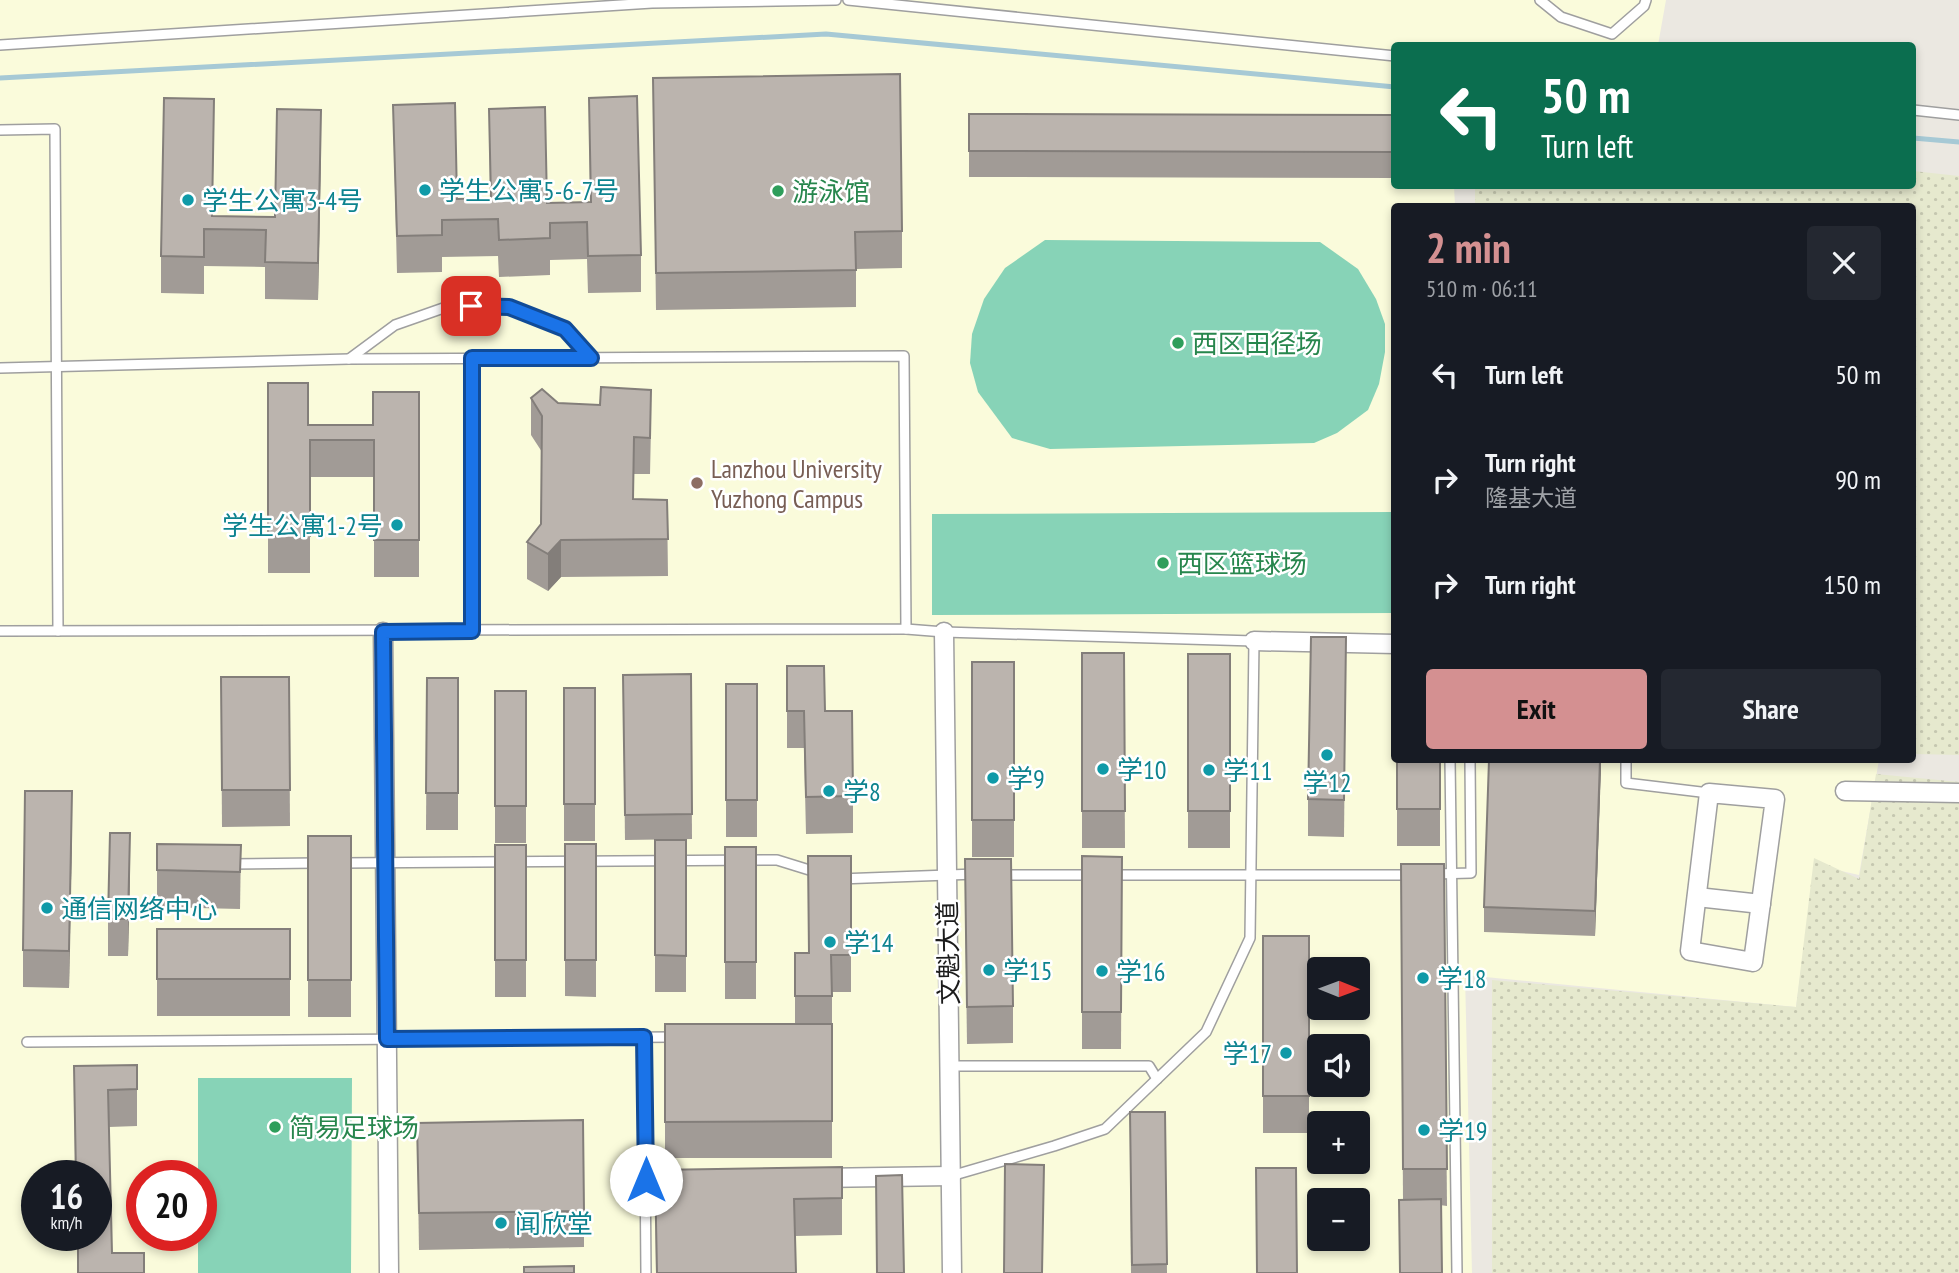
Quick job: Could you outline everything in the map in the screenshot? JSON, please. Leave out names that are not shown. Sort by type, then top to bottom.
[{"type":"street","points":[[383,632],[389,1273]]},
{"type":"street","name":"文魁大道","points":[[944,632],[952,1273]]},
{"type":"street","points":[[1254,641],[1391,644]]},
{"type":"street","points":[[1845,791],[1959,793]]},
{"type":"street","points":[[1709,793],[1775,799],[1754,962],[1690,951],[1709,793]]},
{"type":"street","points":[[1697,897],[1761,904]]},
{"type":"street","points":[[798,1178],[951,1176]]},
{"type":"street","points":[[646,1180],[701,1179]]},
{"type":"lane","points":[[0,45],[664,1],[836,0]]},
{"type":"lane","points":[[848,0],[1391,56]]},
{"type":"lane","points":[[1540,0],[1561,18],[1612,34],[1644,6],[1646,0]]},
{"type":"lane","points":[[1916,110],[1959,115]]},
{"type":"lane","points":[[0,130],[55,129],[58,631]]},
{"type":"lane","points":[[349,359],[395,325],[452,304],[509,307],[565,329],[591,358]]},
{"type":"lane","points":[[0,368],[349,359],[904,356],[906,629]]},
{"type":"lane","points":[[472,358],[472,631]]},
{"type":"lane","points":[[0,631],[906,629],[1254,641],[1250,938],[1206,1032],[1105,1129],[951,1176]]},
{"type":"lane","points":[[1450,763],[1457,1273]]},
{"type":"lane","points":[[226,864],[776,860],[837,879],[947,874],[1252,876],[1471,873],[1470,763]]},
{"type":"lane","points":[[1626,763],[1626,783],[1709,793]]},
{"type":"lane","points":[[644,1037],[646,1273]]},
{"type":"lane","points":[[26,1042],[684,1037]]},
{"type":"lane","points":[[950,1066],[1149,1066],[1157,1079]]},
{"type":"shaded area","name":"Lanzhou University Yuzhong Campus","points":[[0,0],[1666,0],[1659,42],[1391,42],[1391,189],[1454,189],[1455,203],[1391,203],[1391,763],[1878,763],[1859,875],[1815,865],[1796,1007],[1465,975],[1472,1273],[0,1273]]},
{"type":"shaded area","points":[[1916,171],[1959,176],[1959,755],[1916,754],[1916,203],[1475,203],[1475,189],[1916,189]]},
{"type":"shaded area","points":[[1876,774],[1959,782],[1959,1273],[1492,1273],[1492,980],[1796,1007],[1814,858],[1859,879]]},
{"type":"green space","name":"西区田径场","points":[[1045,240],[1320,242],[1358,269],[1376,299],[1385,324],[1385,352],[1379,384],[1368,410],[1337,433],[1314,443],[1050,449],[1012,438],[978,392],[970,363],[972,334],[984,299],[1005,268]]},
{"type":"green space","name":"西区篮球场","points":[[1391,512],[1391,613],[932,615],[932,514]]},
{"type":"green space","name":"简易足球场","points":[[198,1078],[352,1078],[351,1273],[198,1273],[198,1251],[217,1251],[217,1160],[198,1160]]},
{"type":"building","name":"游泳馆","points":[[900,74],[902,231],[855,232],[856,270],[656,273],[653,78]]},
{"type":"building","name":"学生公寓5-6-7号","points":[[637,96],[641,255],[588,256],[587,222],[550,223],[550,238],[499,240],[498,219],[442,220],[442,235],[397,236],[393,105],[455,103],[457,199],[491,198],[489,109],[545,107],[547,203],[591,202],[589,98]]},
{"type":"building","name":"学生公寓3-4号","points":[[164,98],[214,99],[212,216],[275,217],[277,109],[321,110],[318,263],[265,262],[266,230],[204,229],[204,257],[161,256]]},
{"type":"building","points":[[969,114],[1391,115],[1391,152],[969,151]]},
{"type":"building","name":"学生公寓1-2号","points":[[268,383],[308,383],[308,425],[373,425],[373,392],[419,392],[419,540],[374,540],[374,440],[310,440],[310,536],[268,536]]},
{"type":"building","points":[[601,387],[651,390],[650,438],[634,437],[633,499],[667,500],[668,539],[561,540],[548,554],[527,542],[541,524],[542,416],[531,398],[542,389],[558,403],[600,405]]},
{"type":"building","name":"学12","points":[[1311,637],[1346,637],[1344,800],[1308,799]]},
{"type":"building","name":"学10","points":[[1082,653],[1124,653],[1125,811],[1082,811]]},
{"type":"building","name":"学11","points":[[1188,654],[1230,654],[1230,811],[1188,811]]},
{"type":"building","name":"学9","points":[[972,662],[1014,662],[1014,820],[972,820]]},
{"type":"building","points":[[787,666],[824,666],[825,711],[852,711],[853,796],[806,797],[804,711],[787,711]]},
{"type":"building","points":[[691,674],[692,814],[625,815],[623,675]]},
{"type":"building","points":[[221,677],[289,677],[290,790],[222,790]]},
{"type":"building","points":[[427,678],[458,678],[458,793],[426,793]]},
{"type":"building","points":[[726,684],[757,684],[757,800],[726,800]]},
{"type":"building","points":[[564,688],[595,688],[595,804],[564,804]]},
{"type":"building","points":[[495,691],[526,691],[526,806],[495,806]]},
{"type":"building","points":[[1397,763],[1440,763],[1440,809],[1397,809]]},
{"type":"building","points":[[1489,763],[1600,763],[1595,911],[1484,907]]},
{"type":"building","name":"通信网络中心","points":[[25,791],[72,791],[69,951],[23,950]]},
{"type":"building","points":[[110,833],[130,833],[128,919],[108,919]]},
{"type":"building","points":[[308,836],[351,836],[351,980],[308,980]]},
{"type":"building","points":[[655,840],[686,840],[686,956],[655,955]]},
{"type":"building","points":[[157,844],[241,845],[240,872],[157,870]]},
{"type":"building","points":[[565,844],[596,844],[596,960],[565,960]]},
{"type":"building","points":[[495,845],[526,845],[526,960],[495,960]]},
{"type":"building","points":[[725,847],[756,847],[756,962],[725,962]]},
{"type":"building","name":"学14","points":[[808,856],[851,856],[851,955],[831,955],[832,996],[795,996],[795,953],[809,953]]},
{"type":"building","name":"学16","points":[[1082,856],[1122,857],[1121,1012],[1082,1012]]},
{"type":"building","name":"学15","points":[[965,859],[1011,859],[1013,1006],[967,1007]]},
{"type":"building","points":[[1401,864],[1444,864],[1447,1169],[1403,1169]]},
{"type":"building","points":[[157,929],[290,929],[290,979],[157,979]]},
{"type":"building","name":"学17","points":[[1263,936],[1309,936],[1307,1096],[1263,1096]]},
{"type":"building","points":[[665,1024],[832,1024],[832,1121],[665,1122]]},
{"type":"building","points":[[137,1065],[137,1089],[108,1090],[110,1160],[76,1160],[74,1066]]},
{"type":"building","points":[[1130,1112],[1165,1112],[1167,1264],[1132,1265]]},
{"type":"building","points":[[583,1120],[584,1211],[419,1213],[417,1123]]},
{"type":"building","points":[[1005,1164],[1044,1165],[1042,1273],[1004,1273]]},
{"type":"building","points":[[842,1167],[842,1198],[794,1199],[796,1273],[657,1273],[655,1170]]},
{"type":"building","points":[[1256,1168],[1296,1168],[1297,1273],[1257,1273]]},
{"type":"building","points":[[902,1175],[904,1273],[877,1273],[876,1176]]},
{"type":"building","points":[[1441,1199],[1442,1273],[1400,1273],[1399,1200]]},
{"type":"building","points":[[78,1251],[144,1253],[144,1273],[78,1273]]},
{"type":"building","points":[[574,1266],[574,1273],[524,1273],[524,1267]]},
{"type":"waterway","points":[[0,78],[826,34],[1391,87]]},
{"type":"waterway","points":[[1916,138],[1959,142]]},
{"type":"place","name":"学生公寓5-6-7号","points":[[425,190]]},
{"type":"place","name":"游泳馆","points":[[778,191]]},
{"type":"place","name":"学生公寓3-4号","points":[[188,200]]},
{"type":"place","name":"西区田径场","points":[[1178,343]]},
{"type":"place","name":"Lanzhou University Yuzhong Campus","points":[[697,483]]},
{"type":"place","name":"学生公寓1-2号","points":[[397,525]]},
{"type":"place","name":"西区篮球场","points":[[1163,563]]},
{"type":"place","name":"学12","points":[[1327,755]]},
{"type":"place","name":"学10","points":[[1103,769]]},
{"type":"place","name":"学11","points":[[1209,770]]},
{"type":"place","name":"学9","points":[[993,778]]},
{"type":"place","name":"学8","points":[[829,791]]},
{"type":"place","name":"通信网络中心","points":[[47,908]]},
{"type":"place","name":"学14","points":[[830,942]]},
{"type":"place","name":"学15","points":[[989,970]]},
{"type":"place","name":"学16","points":[[1102,971]]},
{"type":"place","name":"学18","points":[[1423,978]]},
{"type":"place","name":"学17","points":[[1286,1053]]},
{"type":"place","name":"简易足球场","points":[[275,1127]]},
{"type":"place","name":"学19","points":[[1424,1130]]},
{"type":"place","name":"闻欣堂","points":[[501,1223]]},
{"type":"route","points":[[471,306],[509,307],[565,329],[591,358],[472,358],[472,631],[383,632],[387,1039],[644,1037],[646,1180]]}]
